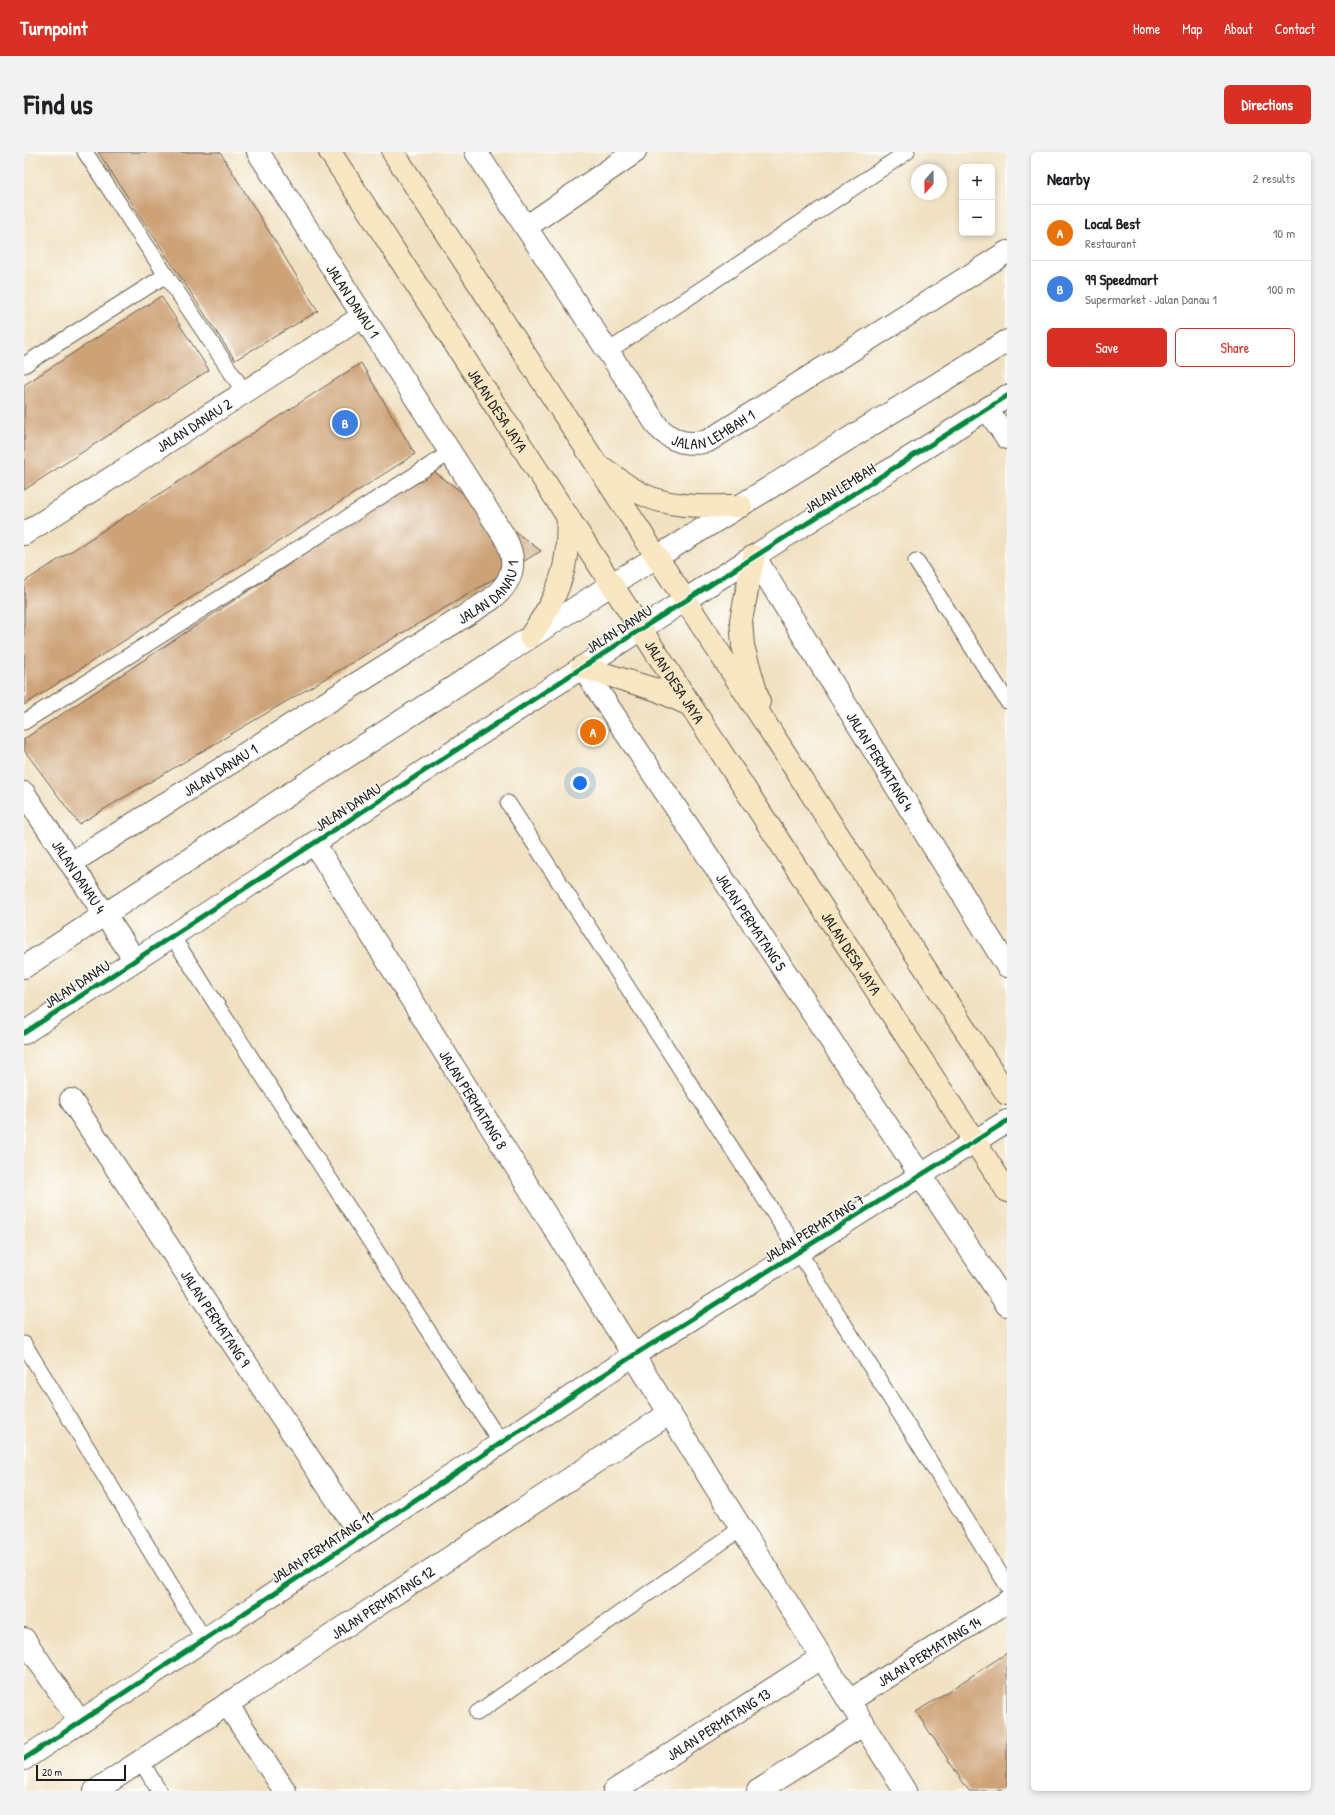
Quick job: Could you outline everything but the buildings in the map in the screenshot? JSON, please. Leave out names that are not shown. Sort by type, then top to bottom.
[{"type":"main road","name":"JALAN DESA JAYA","points":[[330,152],[1007,1191]]},
{"type":"main road","points":[[393,152],[1007,1094]]},
{"type":"main road","points":[[596,464],[640,494],[671,504],[740,506]]},
{"type":"main road","points":[[530,637],[549,608],[561,582],[566,556],[568,516]]},
{"type":"main road","points":[[754,556],[741,620],[743,646],[757,691],[761,717]]},
{"type":"main road","points":[[582,667],[657,690],[690,705]]},
{"type":"street","name":"JALAN DANAU 1","points":[[71,863],[499,593],[506,584],[512,570],[513,558],[510,547],[451,452],[258,152]]},
{"type":"street","name":"JALAN LEMBAH 1","points":[[476,152],[658,427],[666,436],[679,442],[694,444],[708,441],[1007,252]]},
{"type":"street","points":[[526,227],[635,152]]},
{"type":"street","name":"JALAN DANAU 2","points":[[24,534],[363,316]]},
{"type":"street","points":[[24,967],[612,584],[1007,341]]},
{"type":"street","name":"JALAN LEMBAH","points":[[685,600],[1007,396]]},
{"type":"street","points":[[987,409],[1007,438]]},
{"type":"street","name":"JALAN PERMATANG 4","points":[[754,556],[1007,966]]},
{"type":"street","name":"JALAN DANAU","points":[[24,1033],[685,600]]},
{"type":"street","name":"JALAN PERMATANG 5","points":[[582,667],[1007,1305]]},
{"type":"street","name":"JALAN DANAU 4","points":[[24,793],[135,960]]},
{"type":"street","name":"JALAN PERMATANG 8","points":[[314,843],[906,1791]]},
{"type":"street","name":"JALAN PERMATANG 9","points":[[71,1100],[361,1536]]},
{"type":"street","name":"JALAN PERMATANG 7","points":[[634,1355],[1007,1121]]},
{"type":"street","name":"JALAN PERMATANG 11","points":[[24,1759],[634,1355]]},
{"type":"street","name":"JALAN PERMATANG 12","points":[[95,1791],[670,1413]]},
{"type":"street","name":"JALAN PERMATANG 14","points":[[849,1701],[1007,1602]]},
{"type":"street","points":[[24,1639],[80,1722]]},
{"type":"street","name":"JALAN PERMATANG 13","points":[[614,1791],[822,1656]]},
{"type":"street","points":[[227,1704],[285,1791]]},
{"type":"street","points":[[758,1791],[864,1724]]},
{"type":"lane","points":[[85,152],[245,393]]},
{"type":"lane","points":[[607,352],[907,152]]},
{"type":"lane","points":[[24,365],[166,275]]},
{"type":"lane","points":[[24,722],[451,452]]},
{"type":"lane","points":[[916,561],[1007,701]]},
{"type":"lane","points":[[508,803],[799,1252],[1007,1585]]},
{"type":"lane","points":[[172,936],[501,1443]]},
{"type":"lane","points":[[24,1344],[204,1639]]},
{"type":"lane","points":[[477,1713],[742,1528]]},
{"type":"lane","points":[[141,1761],[159,1791]]},
{"type":"cycle path","points":[[24,1033],[641,629],[1007,396]]},
{"type":"cycle path","points":[[24,1759],[634,1355],[1007,1121]]},
{"type":"place","name":"99 Speedmart","points":[[345,423]]},
{"type":"place","name":"Local Best","points":[[593,732]]}]
